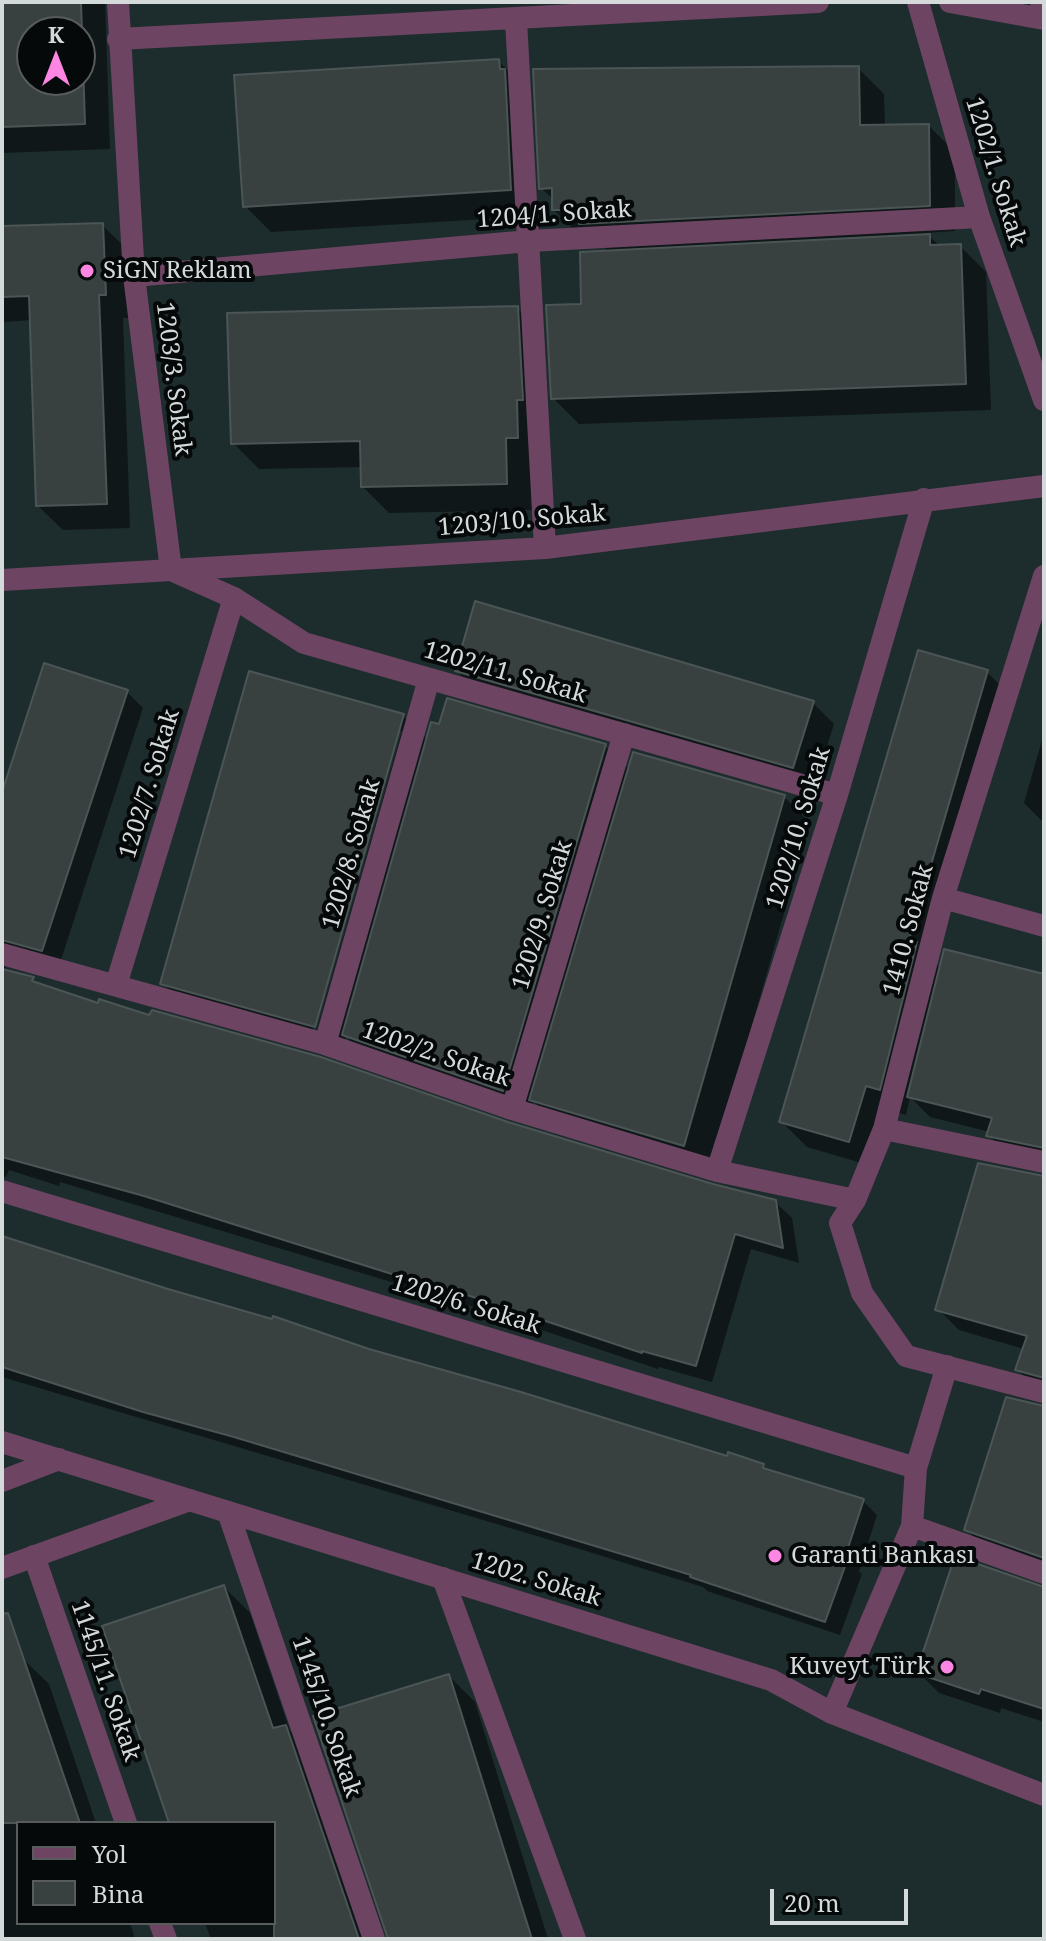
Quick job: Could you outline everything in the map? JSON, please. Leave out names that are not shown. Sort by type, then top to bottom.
[{"type":"street","name":"1203/3. Sokak","points":[[118,2],[134,276],[171,570]]},
{"type":"street","points":[[118,39],[818,2]]},
{"type":"street","name":"1202/1. Sokak","points":[[918,2],[979,217],[1044,400]]},
{"type":"street","points":[[950,2],[1044,19]]},
{"type":"street","points":[[1041,2],[1044,12]]},
{"type":"street","points":[[516,20],[545,548]]},
{"type":"street","name":"1204/1. Sokak","points":[[134,276],[529,241],[979,217]]},
{"type":"street","name":"1203/10. Sokak","points":[[2,580],[545,548],[1044,486]]},
{"type":"street","name":"1202/10. Sokak","points":[[717,1171],[837,795],[924,499]]},
{"type":"street","name":"1202/11. Sokak","points":[[171,570],[234,598],[304,643],[837,795]]},
{"type":"street","name":"1410. Sokak","points":[[947,1366],[906,1356],[862,1293],[840,1223],[855,1200],[884,1129],[943,898],[1044,576]]},
{"type":"street","name":"1202/7. Sokak","points":[[116,985],[234,598]]},
{"type":"street","name":"1202/8. Sokak","points":[[325,1044],[429,679]]},
{"type":"street","name":"1202/9. Sokak","points":[[512,1109],[624,734]]},
{"type":"street","points":[[943,898],[1044,926]]},
{"type":"street","name":"1202/2. Sokak","points":[[2,954],[325,1044],[512,1109],[717,1171],[855,1200]]},
{"type":"street","points":[[884,1129],[1044,1162]]},
{"type":"street","name":"1202/6. Sokak","points":[[2,1191],[916,1468]]},
{"type":"street","points":[[832,1713],[912,1526],[916,1468],[947,1366],[1044,1392]]},
{"type":"street","name":"1202. Sokak","points":[[2,1442],[771,1680],[832,1713],[1044,1795]]},
{"type":"street","points":[[2,1481],[59,1459]]},
{"type":"street","points":[[2,1568],[190,1500]]},
{"type":"street","name":"1145/10. Sokak","points":[[228,1512],[374,1939]]},
{"type":"street","points":[[912,1526],[1044,1573]]},
{"type":"street","name":"1145/11. Sokak","points":[[34,1556],[125,1821]]},
{"type":"street","points":[[443,1578],[575,1939]]},
{"type":"shaded area","points":[[2,2],[1044,2],[1044,1939],[2,1939]]},
{"type":"building","points":[[2,2],[81,2],[81,16],[16,16],[16,96],[84,96],[85,124],[2,127]]},
{"type":"building","points":[[499,59],[500,69],[505,69],[511,190],[243,207],[234,75]]},
{"type":"building","points":[[859,66],[860,125],[929,124],[930,206],[579,224],[578,210],[552,210],[552,188],[539,189],[533,69]]},
{"type":"building","points":[[103,223],[106,295],[99,295],[107,504],[36,506],[29,296],[2,297],[2,226]]},
{"type":"building","points":[[930,234],[930,245],[961,244],[966,384],[551,399],[546,305],[581,304],[580,252]]},
{"type":"building","points":[[518,306],[523,400],[517,400],[518,438],[506,438],[507,484],[361,487],[360,441],[231,444],[227,313]]},
{"type":"building","points":[[475,601],[814,701],[793,768],[455,671]]},
{"type":"building","points":[[918,650],[988,670],[909,940],[917,942],[880,1090],[866,1086],[849,1142],[779,1122]]},
{"type":"building","points":[[44,663],[128,690],[42,951],[2,940],[2,792]]},
{"type":"building","points":[[249,671],[404,714],[315,1027],[160,984]]},
{"type":"building","points":[[447,698],[606,744],[503,1091],[342,1035],[431,722],[439,724]]},
{"type":"building","points":[[633,752],[785,795],[684,1146],[529,1100]]},
{"type":"building","points":[[944,949],[1044,974],[1044,1148],[986,1136],[992,1118],[907,1097]]},
{"type":"building","points":[[2,969],[34,977],[32,981],[98,1003],[99,999],[149,1015],[152,1010],[321,1057],[508,1122],[776,1200],[783,1248],[735,1234],[696,1366],[642,1353],[446,1288],[395,1275],[144,1196],[2,1157]]},
{"type":"building","points":[[978,1163],[1044,1176],[1044,1378],[1015,1370],[1027,1336],[935,1310]]},
{"type":"building","points":[[2,1236],[168,1289],[272,1319],[273,1316],[369,1349],[727,1456],[728,1452],[764,1464],[763,1468],[864,1499],[845,1557],[848,1558],[825,1622],[691,1575],[2,1367]]},
{"type":"building","points":[[1006,1397],[1044,1406],[1044,1558],[964,1530]]},
{"type":"building","points":[[955,1556],[1044,1587],[1044,1709],[981,1689],[979,1694],[916,1673]]},
{"type":"building","points":[[224,1585],[273,1728],[286,1725],[359,1939],[274,1939],[276,1821],[168,1821],[102,1626]]},
{"type":"building","points":[[8,1613],[79,1821],[2,1823],[2,1614]]},
{"type":"building","points":[[449,1674],[532,1939],[388,1939],[313,1716]]},
{"type":"place","name":"SiGN Reklam","points":[[87,271]]},
{"type":"place","name":"Garanti Bankası","points":[[775,1556]]},
{"type":"place","name":"Kuveyt Türk","points":[[947,1667]]}]
